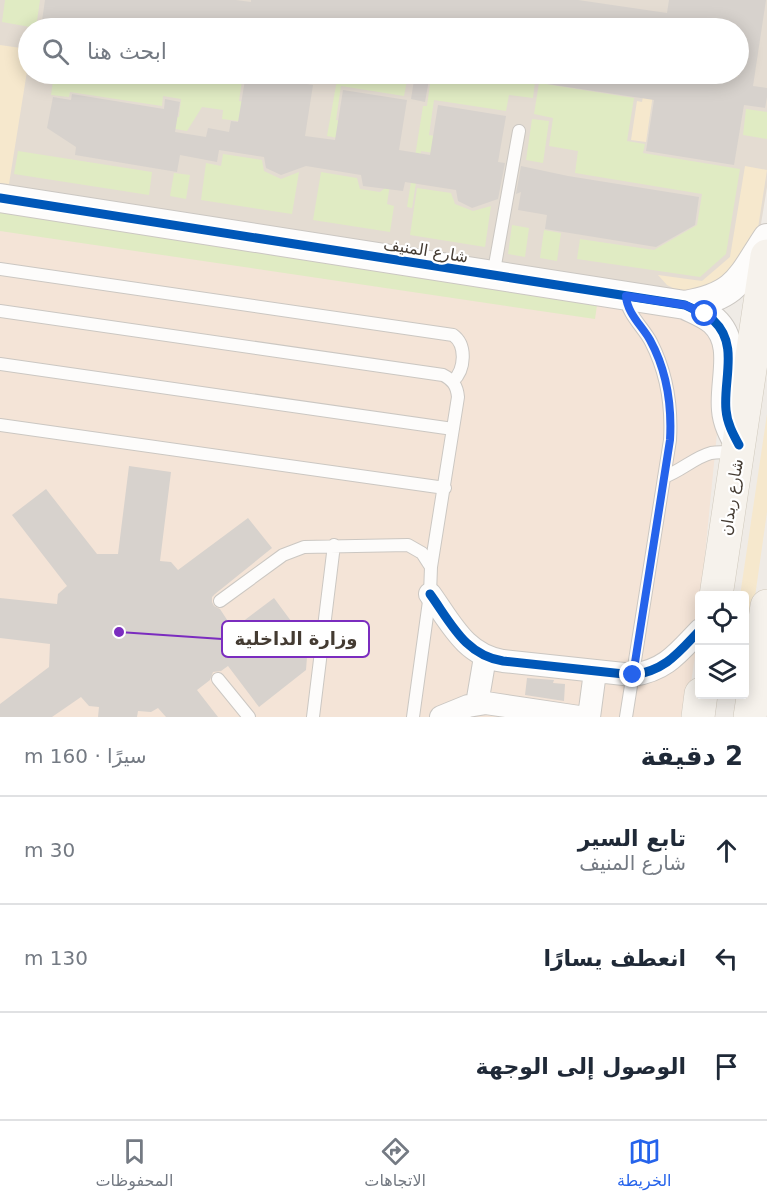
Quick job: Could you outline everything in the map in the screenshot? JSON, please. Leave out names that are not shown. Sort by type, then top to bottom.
[{"type":"main road","name":"شارع ربدان","points":[[717,591],[738,449],[759,361],[767,256]]},
{"type":"main road","points":[[750,717],[767,606]]},
{"type":"main road","points":[[698,717],[700,699]]},
{"type":"street","name":"شارع المنيف","points":[[0,198],[685,305],[714,321],[726,340],[728,351],[726,412],[738,449]]},
{"type":"street","name":"شارع المنيف","points":[[685,305],[726,293],[741,277],[767,238]]},
{"type":"street","points":[[430,594],[464,641],[485,657],[503,661],[633,675],[647,673],[669,662],[695,634]]},
{"type":"street","points":[[477,704],[485,657]]},
{"type":"street","points":[[589,717],[595,672]]},
{"type":"street","points":[[441,717],[477,704],[494,703],[579,717]]},
{"type":"lane","points":[[493,276],[519,131]]},
{"type":"lane","points":[[0,269],[448,333],[458,338],[463,348],[459,374],[453,381]]},
{"type":"lane","points":[[626,296],[629,309],[652,343],[670,398],[670,440],[626,717]]},
{"type":"lane","points":[[0,311],[443,375],[453,381],[458,397],[431,567],[430,594],[413,717]]},
{"type":"lane","points":[[0,364],[453,429]]},
{"type":"lane","points":[[0,425],[445,488]]},
{"type":"lane","points":[[664,477],[681,470],[705,455],[738,449]]},
{"type":"lane","points":[[313,717],[334,545]]},
{"type":"lane","points":[[220,601],[284,555],[304,547],[408,545],[422,553],[431,567]]},
{"type":"lane","points":[[218,679],[249,717]]},
{"type":"shaded area","points":[[0,0],[767,0],[767,187],[760,230],[727,278],[686,295],[0,190]]},
{"type":"shaded area","points":[[0,208],[663,310],[718,334],[718,423],[701,591],[695,591],[695,656],[686,717],[0,717]]},
{"type":"green space","points":[[5,0],[40,0],[37,18],[18,18],[18,25],[2,22]]},
{"type":"green space","points":[[53,84],[242,84],[239,101],[257,104],[254,123],[222,119],[223,110],[202,107],[187,131],[164,127],[166,115],[179,117],[181,99],[163,96],[162,106],[70,92],[69,97],[51,95]]},
{"type":"green space","points":[[336,84],[406,84],[404,96],[341,86],[336,120],[352,123],[349,140],[327,136]]},
{"type":"green space","points":[[430,84],[535,84],[533,98],[509,95],[506,111],[434,100],[429,135],[447,138],[445,155],[421,151],[412,208],[407,207],[423,106],[427,106]]},
{"type":"green space","points":[[539,84],[634,98],[627,141],[645,144],[643,153],[740,169],[726,254],[700,277],[577,259],[580,239],[654,250],[697,225],[702,194],[575,173],[578,151],[549,146],[553,118],[534,114]]},
{"type":"green space","points":[[746,109],[767,112],[767,139],[743,135]]},
{"type":"green space","points":[[532,119],[549,121],[543,163],[526,160]]},
{"type":"green space","points":[[18,151],[152,172],[149,195],[14,174]]},
{"type":"green space","points":[[223,154],[262,160],[264,171],[281,179],[299,172],[292,214],[201,200],[206,163],[221,166]]},
{"type":"green space","points":[[321,172],[357,178],[360,189],[380,192],[390,184],[387,204],[394,206],[390,232],[313,220]]},
{"type":"green space","points":[[174,173],[190,175],[186,199],[170,196]]},
{"type":"green space","points":[[417,188],[451,193],[455,204],[473,211],[491,206],[485,247],[410,235]]},
{"type":"green space","points":[[0,210],[598,298],[595,319],[0,231]]},
{"type":"green space","points":[[512,225],[529,228],[525,257],[508,254]]},
{"type":"green space","points":[[544,230],[561,233],[557,261],[540,258]]},
{"type":"sand","points":[[0,45],[18,48],[18,84],[25,84],[9,184],[0,183]]},
{"type":"sand","points":[[645,84],[655,84],[646,142],[631,140],[637,101],[642,102]]},
{"type":"sand","points":[[745,166],[767,170],[752,267],[732,289],[679,291],[667,285],[658,275],[702,281],[730,257]]},
{"type":"sand","points":[[767,414],[767,512],[749,639],[749,591],[741,591]]},
{"type":"building","points":[[45,0],[236,0],[251,2],[251,0],[578,0],[667,13],[669,0],[766,0],[753,86],[767,88],[767,97],[765,108],[744,105],[734,165],[646,151],[654,100],[548,84],[749,84],[749,18],[42,18]]},
{"type":"building","points":[[244,84],[313,85],[305,136],[335,140],[343,90],[407,100],[399,150],[430,155],[438,105],[506,116],[498,162],[505,163],[498,199],[472,208],[458,201],[456,190],[405,182],[403,191],[363,186],[361,175],[306,166],[281,175],[266,168],[264,157],[219,150],[217,162],[180,155],[177,172],[75,155],[76,147],[47,128],[53,97],[71,100],[72,94],[164,109],[165,99],[180,102],[175,132],[206,137],[208,128],[229,132],[231,121],[238,122]]},
{"type":"building","points":[[413,84],[428,84],[425,102],[411,99]]},
{"type":"building","points":[[521,166],[699,197],[695,225],[656,247],[545,229],[547,215],[518,210],[521,192],[516,194]]},
{"type":"building","points":[[129,466],[171,472],[160,561],[171,562],[178,570],[248,518],[272,548],[215,594],[212,602],[220,609],[233,629],[274,598],[308,644],[306,670],[259,707],[228,666],[221,671],[213,672],[210,680],[197,690],[218,717],[166,717],[158,708],[151,712],[138,711],[137,717],[98,717],[99,707],[89,706],[81,697],[52,717],[0,717],[0,704],[49,667],[50,644],[0,638],[0,598],[57,604],[58,594],[67,586],[12,515],[46,489],[97,554],[118,554]]},
{"type":"building","points":[[527,678],[554,680],[553,683],[565,684],[564,701],[525,695]]},
{"type":"cycle path","points":[[0,198],[685,305],[704,314],[722,330],[728,352],[726,410],[729,424],[739,445]]},
{"type":"cycle path","points":[[430,594],[452,626],[469,645],[490,658],[503,661],[633,675],[663,665],[695,635]]},
{"type":"place","name":"وزارة الداخلية","points":[[119,632]]},
{"type":"route","points":[[633,675],[672,420],[670,398],[659,359],[642,326],[629,309],[626,296],[685,305],[705,314]]}]
